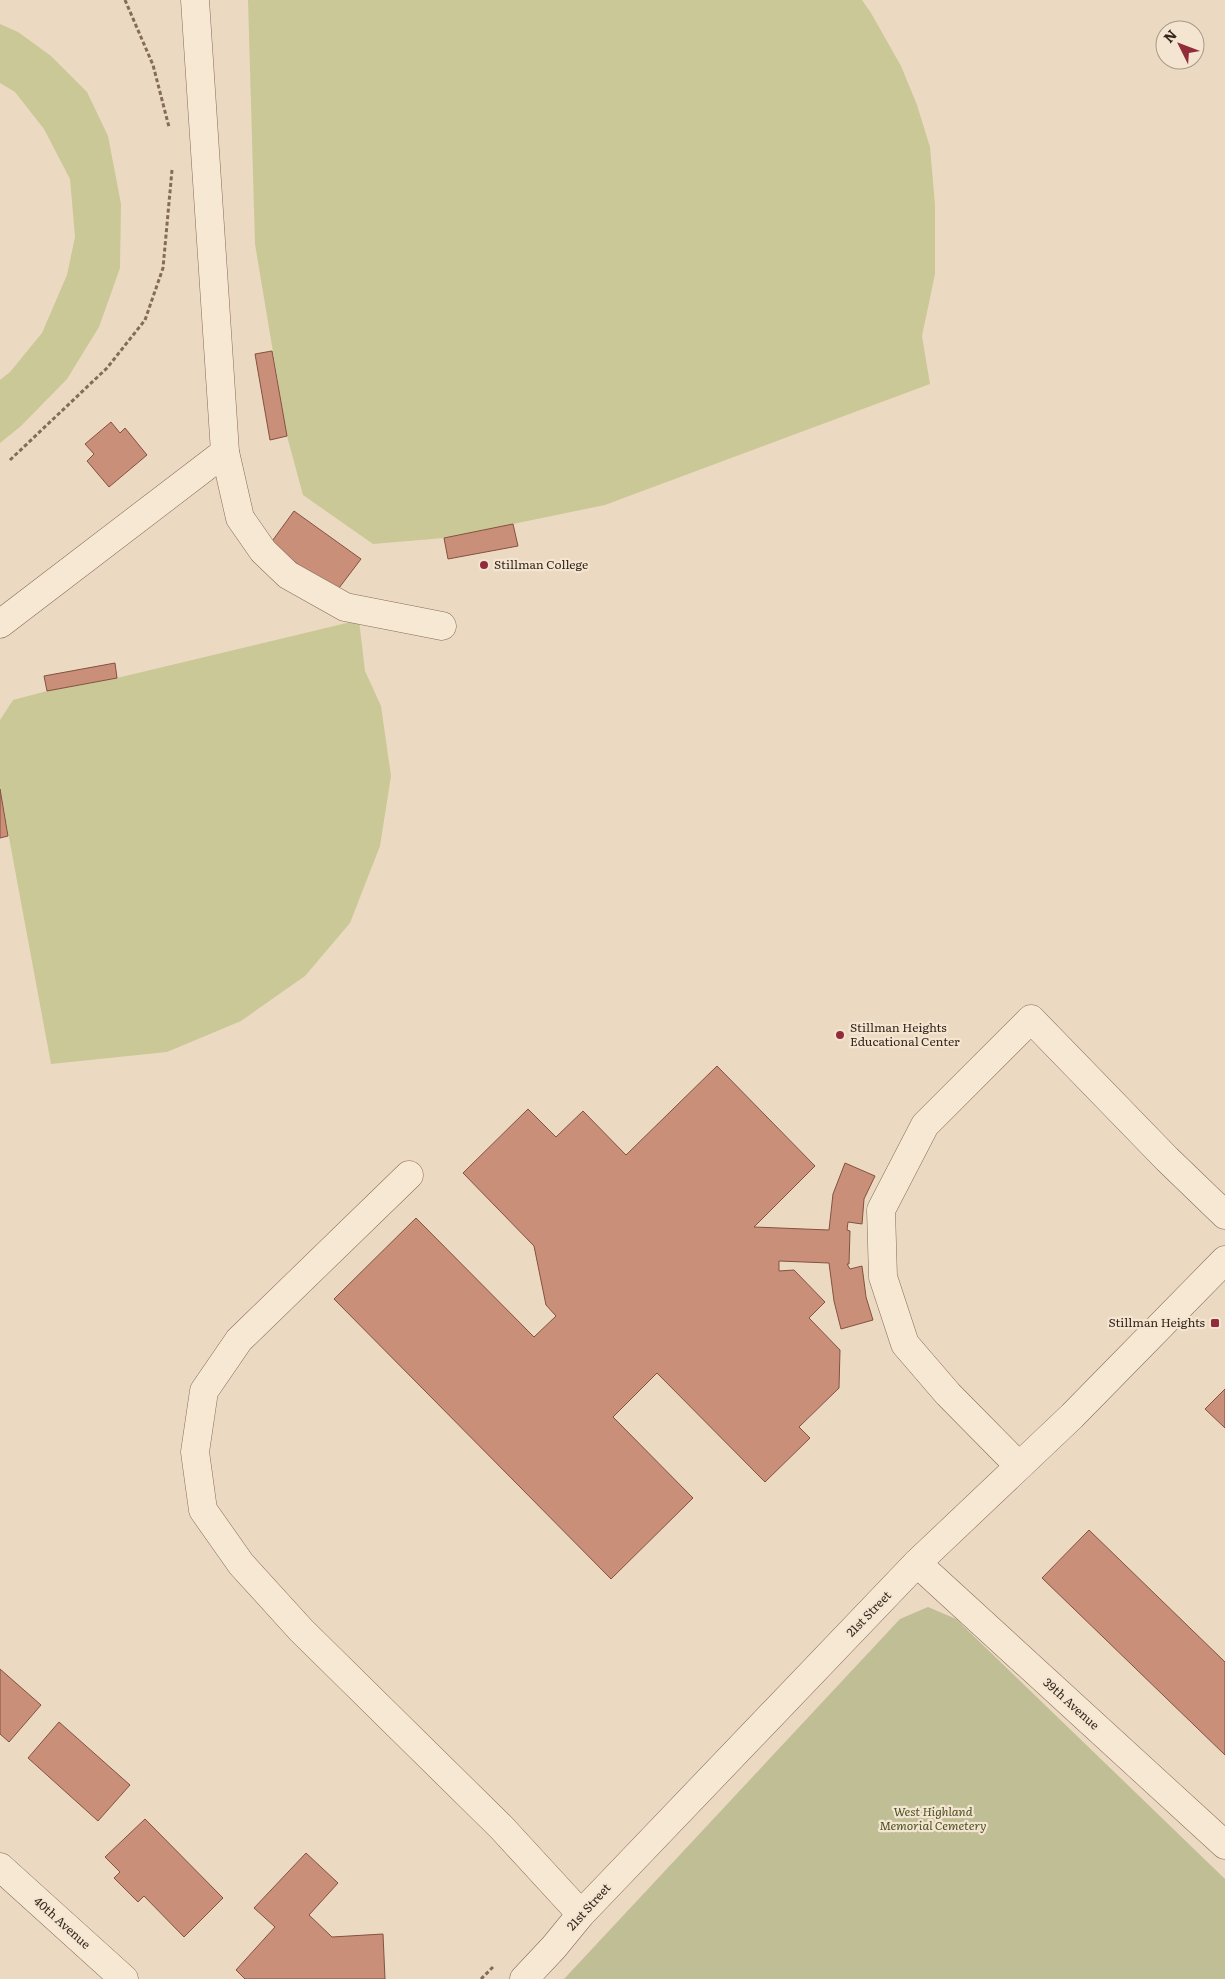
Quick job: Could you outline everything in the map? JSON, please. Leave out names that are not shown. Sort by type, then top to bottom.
[{"type":"street","points":[[195,0],[224,452],[240,518],[263,551],[288,575],[345,606],[442,626]]},
{"type":"street","points":[[0,624],[224,452]]},
{"type":"street","points":[[1019,1466],[948,1394],[905,1344],[882,1277],[881,1210],[925,1125],[1031,1019],[1225,1215]]},
{"type":"street","points":[[409,1175],[239,1340],[204,1391],[195,1452],[203,1510],[241,1564],[301,1630],[502,1828],[581,1914]]},
{"type":"street","name":"21st Street","points":[[524,1979],[581,1914],[917,1563],[1072,1416],[1225,1260]]},
{"type":"street","name":"39th Avenue","points":[[917,1563],[1225,1845]]},
{"type":"street","name":"40th Avenue","points":[[0,1867],[124,1979]]},
{"type":"path","points":[[125,0],[153,65],[169,129]]},
{"type":"path","points":[[10,460],[107,368],[145,320],[163,268],[172,166]]},
{"type":"shaded area","points":[[248,0],[862,0],[901,66],[917,105],[930,147],[935,205],[935,274],[922,336],[930,384],[605,505],[444,538],[373,544],[303,495],[287,436],[255,244]]},
{"type":"shaded area","points":[[0,24],[18,32],[51,56],[87,92],[108,136],[121,204],[120,268],[99,327],[67,379],[21,426],[0,443],[0,380],[10,372],[42,333],[67,275],[75,237],[70,179],[44,129],[15,92],[0,83]]},
{"type":"shaded area","points":[[359,620],[365,671],[381,706],[391,776],[380,846],[350,923],[305,976],[241,1021],[167,1052],[51,1064],[0,789],[0,720],[13,700],[47,691],[117,678]]},
{"type":"green space","name":"West Highland Memorial Cemetery","points":[[928,1607],[956,1619],[1225,1879],[1225,1979],[564,1979],[900,1619]]},
{"type":"building","points":[[272,351],[287,436],[270,440],[255,354]]},
{"type":"building","points":[[111,422],[120,433],[125,428],[147,455],[109,487],[87,461],[94,454],[85,444]]},
{"type":"building","points":[[294,511],[361,559],[336,592],[270,544]]},
{"type":"building","points":[[513,524],[518,546],[448,559],[444,538]]},
{"type":"building","points":[[115,663],[117,678],[47,691],[44,676]]},
{"type":"building","points":[[0,789],[8,836],[0,838]]},
{"type":"building","points":[[717,1066],[815,1166],[754,1227],[829,1230],[833,1194],[845,1163],[875,1176],[864,1199],[862,1224],[848,1222],[847,1230],[850,1231],[849,1264],[847,1264],[850,1269],[862,1266],[866,1297],[873,1320],[841,1329],[834,1301],[829,1263],[779,1261],[779,1271],[794,1270],[825,1302],[809,1318],[840,1350],[839,1388],[799,1427],[810,1438],[765,1482],[657,1373],[613,1417],[693,1498],[611,1579],[334,1299],[416,1218],[534,1337],[556,1316],[546,1305],[534,1246],[463,1173],[528,1109],[556,1137],[583,1111],[626,1155]]},
{"type":"building","points":[[1225,1389],[1225,1428],[1205,1409]]},
{"type":"building","points":[[1089,1530],[1225,1662],[1225,1755],[1042,1578]]},
{"type":"building","points":[[0,1669],[41,1705],[9,1742],[0,1734]]},
{"type":"building","points":[[59,1722],[130,1785],[98,1821],[28,1758]]},
{"type":"building","points":[[145,1819],[223,1898],[184,1937],[144,1896],[138,1902],[114,1878],[120,1872],[105,1857]]},
{"type":"building","points":[[306,1853],[338,1883],[309,1915],[332,1937],[383,1934],[385,1979],[245,1979],[236,1970],[275,1927],[254,1908]]},
{"type":"place","name":"Stillman College","points":[[484,565]]},
{"type":"place","name":"Stillman Heights Educational Center","points":[[840,1035]]},
{"type":"place","name":"Stillman Heights","points":[[1215,1323]]}]
